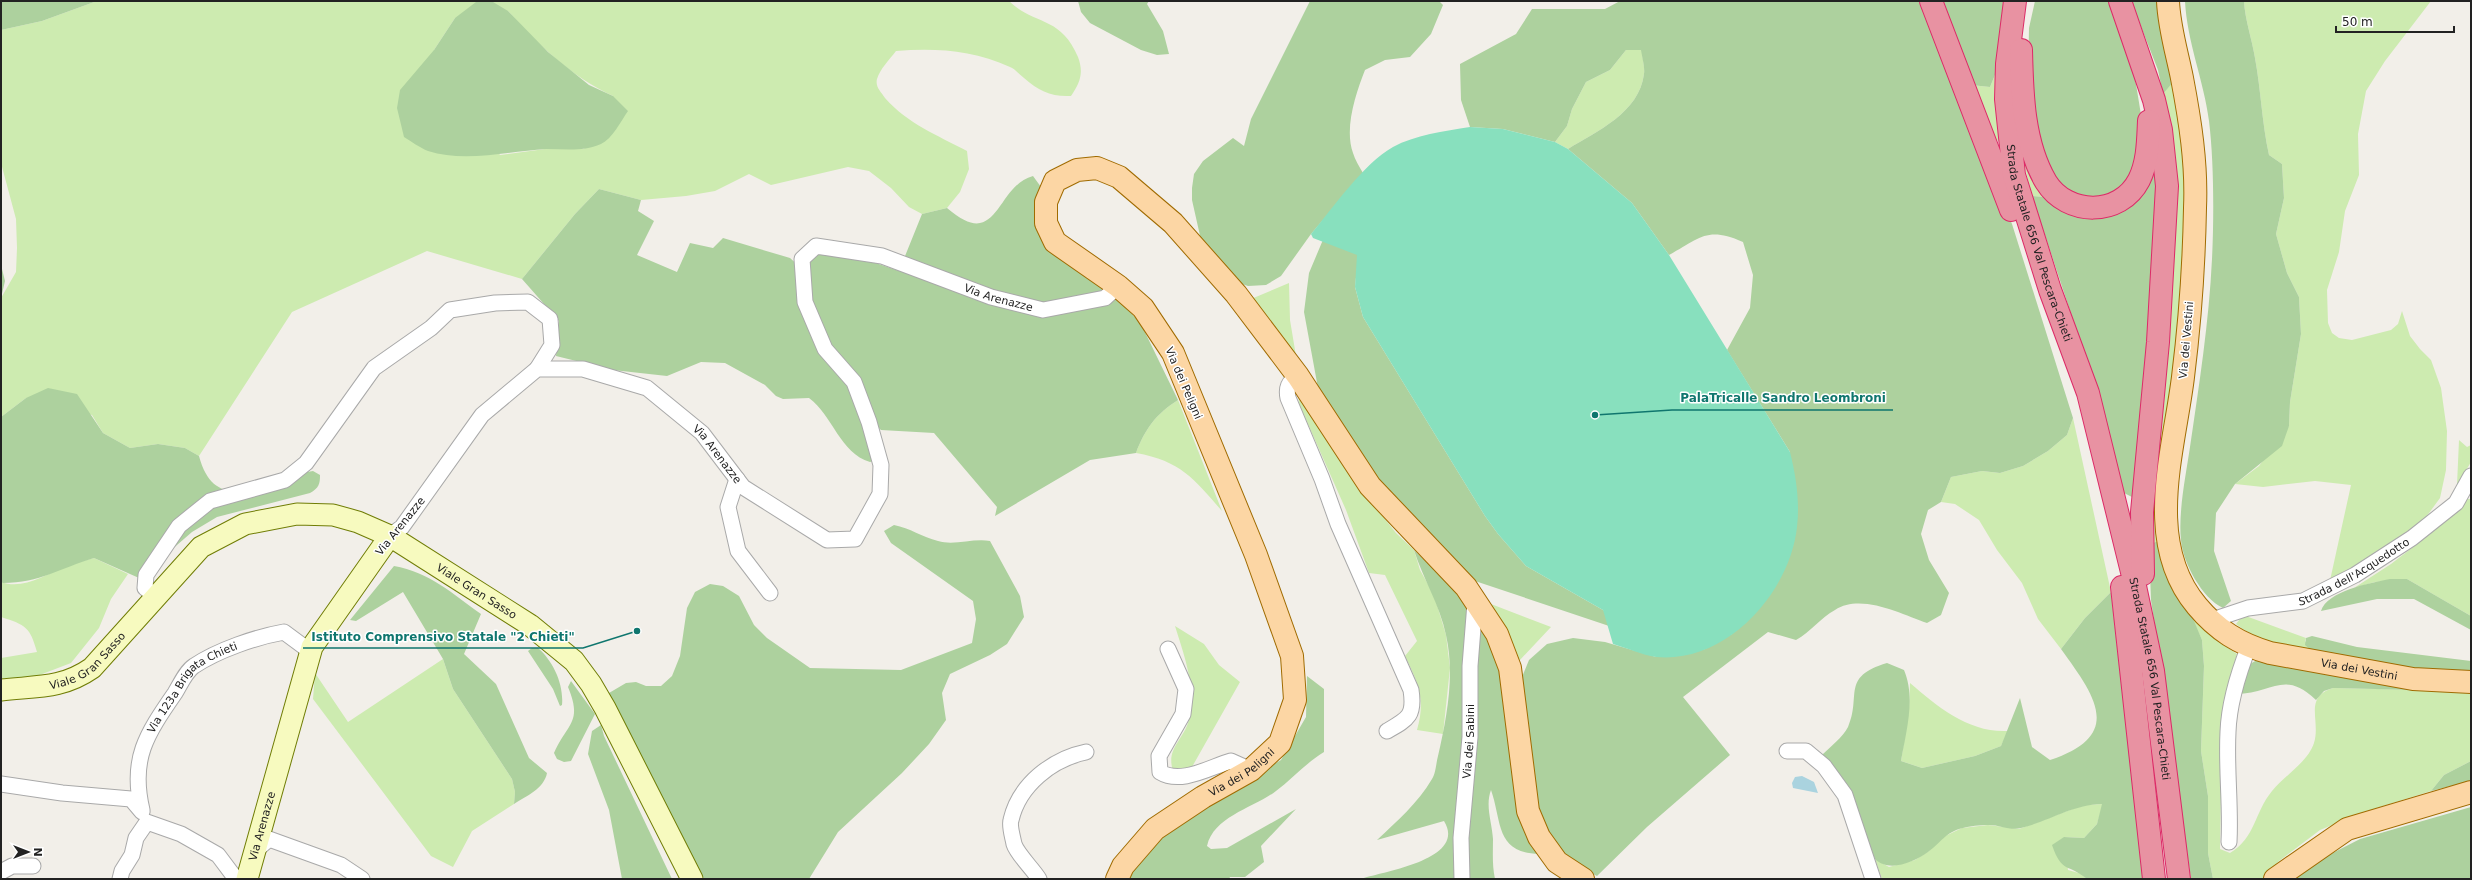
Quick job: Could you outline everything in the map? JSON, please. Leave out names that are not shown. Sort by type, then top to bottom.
[{"type":"highway","points":[[1931,1],[2010,206],[2050,290]]},
{"type":"highway","name":"Strada Statale 656 Val Pescara-Chieti","points":[[2015,1],[2007,64],[2006,99],[2009,136],[2020,199],[2050,290],[2088,393],[2110,480],[2153,671],[2179,879]]},
{"type":"highway","points":[[2021,1],[2022,88],[2030,141],[2047,183],[2059,198],[2069,204],[2098,209],[2115,203],[2127,195],[2138,182],[2145,163],[2148,144],[2148,113],[2144,68]]},
{"type":"highway","points":[[2120,1],[2154,100],[2161,130],[2167,186],[2158,348],[2142,512],[2144,590],[2153,671]]},
{"type":"highway","name":"Strada Statale 656 Val Pescara-Chieti","points":[[2110,480],[2154,879]]},
{"type":"main road","name":"Via dei Vestini","points":[[2168,1],[2189,118],[2195,208],[2186,353],[2168,488],[2167,537],[2171,559],[2182,584],[2192,600],[2209,621],[2225,634],[2249,646],[2270,653],[2413,679],[2471,682]]},
{"type":"main road","name":"Via dei Peligni","points":[[1117,879],[1123,866],[1156,829],[1203,797],[1251,770],[1280,743],[1295,700],[1292,656],[1256,555],[1173,353],[1143,308],[1118,286],[1055,242],[1046,222],[1046,202],[1055,181],[1077,170],[1097,168],[1119,177],[1173,223],[1252,312],[1298,376],[1370,486],[1449,567],[1466,587],[1475,604],[1497,634],[1510,668],[1528,811],[1539,837],[1557,862],[1583,879]]},
{"type":"main road","name":"Viale Gran Sasso","points":[[1,690],[63,684],[75,679],[92,668],[201,547],[245,524],[297,514],[332,515],[358,522],[390,536],[530,625],[568,655],[591,684],[617,731],[692,879]]},
{"type":"main road","name":"Via Arenazze","points":[[247,879],[311,652],[390,536]]},
{"type":"main road","points":[[2275,879],[2347,829],[2471,792]]},
{"type":"street","name":"Via Arenazze","points":[[390,536],[402,527],[482,415],[537,369],[583,369],[647,388],[702,433],[743,487],[827,540],[855,539],[880,494],[881,465],[869,422],[854,382],[825,349],[805,302],[802,259],[816,246],[882,256],[991,297],[1043,310],[1105,298],[1118,286]]},
{"type":"street","points":[[156,597],[145,588],[146,575],[179,526],[210,500],[285,480],[306,463],[374,368],[431,328],[450,310],[495,303],[528,302],[550,318],[552,345],[537,369]]},
{"type":"street","points":[[1298,376],[1290,380],[1287,390],[1288,398],[1322,479],[1341,531],[1411,690],[1412,700],[1410,715],[1407,720],[1387,731]]},
{"type":"street","name":"Strada dell'Acquedotto","points":[[2209,621],[2248,608],[2303,601],[2355,575],[2412,538],[2456,503],[2471,476]]},
{"type":"street","points":[[736,479],[728,507],[738,551],[770,593]]},
{"type":"street","name":"Via dei Sabini","points":[[1462,879],[1461,838],[1470,737],[1470,666],[1475,604]]},
{"type":"street","name":"Via 123a Brigata Chieti","points":[[144,816],[137,788],[137,764],[151,728],[192,666],[263,636],[284,632],[311,652]]},
{"type":"street","points":[[2229,842],[2231,818],[2228,731],[2236,680],[2249,646]]},
{"type":"street","points":[[1168,649],[1186,689],[1183,714],[1159,756],[1160,772],[1167,776],[1187,776],[1231,760],[1251,770]]},
{"type":"street","points":[[1788,751],[1806,751],[1824,766],[1845,795],[1874,879]]},
{"type":"street","points":[[1039,879],[1015,846],[1010,821],[1024,792],[1045,768],[1071,755],[1086,752]]},
{"type":"street","points":[[1,784],[62,794],[131,799],[144,816],[181,834],[218,855],[236,879]]},
{"type":"street","points":[[120,879],[122,871],[132,855],[144,816]]},
{"type":"street","points":[[255,851],[269,839],[341,865],[362,879]]},
{"type":"street","points":[[1,872],[12,866],[33,866]]},
{"type":"green space","points":[[1,1],[97,1],[42,21],[1,30]]},
{"type":"green space","points":[[97,1],[1009,1],[1018,9],[1055,27],[1063,34],[1071,44],[1078,57],[1081,73],[1077,87],[1071,96],[1064,96],[1051,94],[1040,90],[1012,68],[982,57],[940,50],[896,51],[878,75],[877,84],[880,91],[894,107],[913,122],[967,151],[969,169],[960,192],[947,208],[922,214],[909,207],[891,188],[869,171],[848,167],[771,185],[749,174],[715,191],[686,196],[641,200],[599,189],[575,214],[522,279],[427,251],[292,312],[199,456],[185,448],[158,444],[130,448],[103,433],[92,415],[26,398],[1,417],[1,298],[16,272],[17,248],[16,219],[1,163],[1,30],[42,21]],"holes":[[[508,11],[531,36],[556,59],[570,70],[613,96],[584,149],[545,149],[500,155],[434,50],[455,18]]]},
{"type":"green space","points":[[1078,1],[1149,1],[1147,4],[1163,31],[1169,54],[1157,55],[1141,50],[1090,23],[1081,12]]},
{"type":"green space","points":[[1310,1],[1439,1],[1443,5],[1431,34],[1410,57],[1385,60],[1365,70],[1358,89],[1350,122],[1351,143],[1354,156],[1363,173],[1311,234],[1281,276],[1266,285],[1248,286],[1233,281],[1203,249],[1192,200],[1194,174],[1203,161],[1233,138],[1244,146],[1251,119]]},
{"type":"green space","points":[[1620,1],[1919,1],[2012,224],[2073,418],[2067,435],[2048,451],[2023,466],[2000,473],[1982,471],[1951,477],[1941,502],[1928,510],[1921,534],[1929,560],[1949,593],[1941,615],[1927,623],[1893,610],[1869,604],[1845,605],[1830,613],[1796,640],[1768,632],[1683,697],[1730,755],[1647,827],[1597,876],[1569,862],[1546,836],[1532,800],[1520,682],[1529,660],[1547,644],[1573,638],[1605,642],[1656,657],[1682,655],[1705,649],[1732,634],[1790,452],[1727,350],[1750,308],[1753,275],[1743,242],[1721,235],[1704,236],[1669,255],[1632,203],[1568,149],[1603,128],[1625,110],[1634,100],[1640,88],[1644,74],[1641,50],[1626,50],[1610,70],[1586,82],[1572,109],[1567,126],[1555,142],[1503,129],[1470,127],[1461,100],[1460,64],[1516,34],[1532,9],[1605,9]]},
{"type":"green space","points":[[1940,1],[2006,1],[1997,70],[1990,87],[1971,85]]},
{"type":"green space","points":[[2035,1],[2110,1],[2135,78],[2142,121],[2134,174],[2118,193],[2091,201],[2065,193],[2044,163],[2028,80],[2029,28]]},
{"type":"green space","points":[[2131,1],[2164,1],[2174,81],[2163,94],[2158,70]]},
{"type":"green space","points":[[2185,1],[2244,1],[2254,51],[2269,155],[2282,164],[2284,198],[2276,234],[2287,273],[2299,297],[2301,334],[2290,402],[2289,426],[2282,446],[2235,484],[2216,513],[2214,551],[2231,601],[2223,608],[2208,596],[2195,579],[2185,559],[2180,529],[2183,494],[2209,306],[2213,208],[2212,154],[2207,106],[2192,46],[2186,16]]},
{"type":"green space","points":[[2244,1],[2431,1],[2385,61],[2366,91],[2358,134],[2359,175],[2345,211],[2339,252],[2327,290],[2328,323],[2332,333],[2339,338],[2352,340],[2391,330],[2398,324],[2402,311],[2410,336],[2431,360],[2441,388],[2447,431],[2446,470],[2440,498],[2421,524],[2329,585],[2351,485],[2315,481],[2263,487],[2235,484],[2259,466],[2289,426],[2290,402],[2301,334],[2299,297],[2287,273],[2276,234],[2284,198],[2282,164],[2269,155],[2254,51]]},
{"type":"green space","points":[[476,2],[493,2],[508,11],[548,52],[589,85],[613,96],[628,111],[605,142],[594,147],[581,149],[546,149],[487,155],[457,156],[428,151],[404,137],[397,108],[400,90],[434,50],[455,18]]},
{"type":"green space","points":[[1626,50],[1642,50],[1644,74],[1640,88],[1634,100],[1625,110],[1603,128],[1568,149],[1555,142],[1567,126],[1572,109],[1586,82],[1610,70]]},
{"type":"green space","points":[[1997,70],[2001,141],[1994,140],[1971,85],[1990,87]]},
{"type":"green space","points":[[2176,78],[2189,216],[2161,542],[2149,545],[2163,94]]},
{"type":"green space","points":[[1470,127],[1503,129],[1555,142],[1568,149],[1632,203],[1669,255],[1790,452],[1797,489],[1798,518],[1792,552],[1782,576],[1768,599],[1750,619],[1730,636],[1707,649],[1682,656],[1656,657],[1613,644],[1603,610],[1526,566],[1498,534],[1485,516],[1363,317],[1355,287],[1357,255],[1313,238],[1311,234],[1360,175],[1371,164],[1393,147],[1411,139],[1430,134]]},
{"type":"green space","points":[[2021,151],[2045,197],[2032,196]]},
{"type":"green space","points":[[2160,162],[2138,492],[2132,497],[2124,493],[2104,413],[2032,196],[2045,197],[2094,217]]},
{"type":"green space","points":[[1033,176],[1041,187],[1040,208],[1099,281],[1140,322],[1178,400],[1163,411],[1147,429],[1136,453],[1090,460],[995,516],[997,507],[934,433],[881,430],[872,422],[840,366],[817,319],[810,297],[807,277],[810,262],[819,254],[873,262],[899,271],[922,214],[947,208],[964,220],[977,223],[987,220],[995,213],[1011,192],[1021,182]]},
{"type":"green space","points":[[599,189],[641,200],[638,211],[654,221],[637,255],[677,272],[690,243],[713,248],[723,238],[790,258],[800,267],[803,300],[846,375],[877,460],[870,462],[851,451],[824,414],[809,398],[783,399],[776,396],[765,385],[725,363],[701,362],[667,376],[613,370],[556,356],[559,321],[522,279],[575,214]]},
{"type":"green space","points":[[1361,230],[1355,287],[1363,317],[1485,516],[1498,534],[1526,566],[1603,610],[1627,632],[1472,580],[1390,494],[1353,447],[1318,388],[1304,312],[1309,273],[1325,235]]},
{"type":"green space","points":[[1,265],[5,281],[1,298]]},
{"type":"green space","points":[[1289,283],[1290,320],[1296,356],[1271,321],[1251,299]]},
{"type":"green space","points":[[48,388],[77,394],[103,433],[130,448],[158,444],[185,448],[199,456],[207,476],[218,487],[231,491],[246,490],[313,471],[320,475],[319,483],[310,493],[217,517],[192,532],[139,578],[94,558],[39,578],[3,583],[1,582],[1,417],[26,398]]},
{"type":"green space","points":[[1298,393],[1370,500],[1396,533],[1414,550],[1420,570],[1434,595],[1446,635],[1450,668],[1443,734],[1417,730],[1420,719],[1421,700],[1417,683],[1405,656],[1417,641],[1385,575],[1369,573],[1346,510],[1299,404]]},
{"type":"green space","points":[[1178,400],[1222,511],[1194,481],[1176,466],[1151,456],[1136,453],[1147,429],[1163,411]]},
{"type":"green space","points":[[2073,418],[2111,592],[2085,618],[2061,649],[2038,619],[2022,583],[1997,550],[1979,520],[1955,504],[1941,502],[1951,477],[1982,471],[2000,473],[2023,466],[2048,451],[2067,435]]},
{"type":"green space","points":[[2459,440],[2467,447],[2471,445],[2471,462],[2457,485]]},
{"type":"green space","points":[[2464,499],[2471,499],[2471,616],[2407,579],[2375,582],[2354,588],[2391,564],[2430,534]]},
{"type":"green space","points":[[894,525],[932,539],[950,543],[977,540],[990,541],[1020,596],[1024,617],[1007,644],[990,655],[950,674],[942,693],[946,720],[929,744],[902,773],[838,832],[809,879],[704,879],[609,693],[626,683],[636,682],[646,686],[661,686],[672,676],[680,656],[687,608],[695,592],[710,584],[723,586],[739,596],[754,625],[767,638],[810,668],[901,670],[972,643],[976,619],[973,601],[891,543],[884,531]]},
{"type":"green space","points":[[2156,542],[2161,542],[2202,640],[2204,666],[2201,751],[2208,796],[2208,853],[2213,879],[2191,879],[2151,600],[2149,545]]},
{"type":"green space","points":[[1414,550],[1452,587],[1470,612],[1459,879],[1361,879],[1402,868],[1434,855],[1444,846],[1448,834],[1444,821],[1377,840],[1414,804],[1433,777],[1449,696],[1450,665],[1446,635],[1440,613]]},
{"type":"green space","points":[[94,558],[128,574],[111,599],[99,628],[71,663],[37,676],[1,681],[1,658],[37,652],[32,637],[26,628],[16,622],[1,617],[1,582],[9,584],[26,583],[67,566]]},
{"type":"green space","points":[[394,566],[407,569],[430,579],[481,614],[464,654],[496,684],[529,758],[547,773],[545,779],[538,788],[514,804],[515,792],[512,779],[453,689],[443,659],[403,592],[356,621],[350,620]]},
{"type":"green space","points":[[2390,579],[2407,579],[2471,616],[2471,630],[2414,599],[2377,599],[2321,611],[2325,604],[2340,593]]},
{"type":"green space","points":[[2111,592],[2143,879],[2087,879],[2066,867],[2059,860],[2052,845],[2064,837],[2084,838],[2097,824],[2102,804],[2080,807],[2017,829],[1995,825],[1984,825],[1957,830],[1947,835],[1922,856],[1909,862],[1894,866],[1881,863],[1875,859],[1843,785],[1822,755],[1846,731],[1852,716],[1855,689],[1858,681],[1863,675],[1872,668],[1887,663],[1904,670],[1908,681],[1910,703],[1901,761],[1922,768],[1975,756],[2001,746],[2020,698],[2032,747],[2050,760],[2073,750],[2088,739],[2095,726],[2096,713],[2092,698],[2084,683],[2061,649],[2085,618]]},
{"type":"green space","points":[[1491,604],[1551,627],[1519,661],[1513,658],[1500,620]]},
{"type":"green space","points":[[2243,615],[2306,638],[2305,641],[2312,651],[2272,642],[2254,635],[2236,624]]},
{"type":"green space","points":[[2191,616],[2211,636],[2237,654],[2226,695],[2222,735],[2220,849],[2230,853],[2239,847],[2250,832],[2266,799],[2277,785],[2307,756],[2314,743],[2316,735],[2315,711],[2318,697],[2324,692],[2333,688],[2471,691],[2471,761],[2444,775],[2431,791],[2364,812],[2320,830],[2279,861],[2263,879],[2213,879],[2208,853],[2208,796],[2201,751],[2204,666],[2202,640]]},
{"type":"green space","points":[[1175,626],[1204,644],[1219,665],[1240,682],[1192,767],[1173,771],[1171,763],[1173,751],[1188,723],[1191,711],[1191,686],[1189,674]]},
{"type":"green space","points":[[1479,626],[1495,646],[1539,854],[1525,852],[1514,848],[1507,841],[1499,824],[1491,790],[1489,796],[1489,808],[1493,839],[1493,864],[1495,879],[1467,879]]},
{"type":"green space","points":[[2312,636],[2357,647],[2471,661],[2471,677],[2312,651],[2305,645],[2306,638]]},
{"type":"green space","points":[[532,648],[538,648],[553,666],[561,689],[562,705],[560,706],[553,689],[528,651]]},
{"type":"green space","points":[[443,659],[453,689],[512,779],[515,792],[514,804],[472,831],[453,867],[431,856],[313,699],[315,673],[348,722]]},
{"type":"green space","points":[[2257,660],[2418,690],[2333,688],[2324,691],[2316,700],[2305,691],[2295,686],[2286,684],[2259,691],[2236,694],[2250,664]]},
{"type":"green space","points":[[1307,676],[1324,689],[1324,752],[1311,761],[1276,791],[1226,820],[1211,836],[1207,846],[1211,849],[1227,848],[1296,809],[1261,846],[1264,862],[1245,877],[1230,877],[1229,879],[1129,879],[1133,864],[1151,846],[1234,787],[1281,760],[1306,717]]},
{"type":"green space","points":[[571,681],[595,714],[571,761],[564,762],[557,759],[554,753],[574,716],[574,708],[568,687]]},
{"type":"green space","points":[[1910,683],[1943,709],[1967,723],[1980,728],[2008,731],[2001,746],[1975,756],[1922,768],[1901,761],[1909,709]]},
{"type":"green space","points":[[601,725],[604,736],[672,879],[622,879],[609,810],[588,754],[592,731]]},
{"type":"green space","points":[[2471,761],[2471,781],[2431,791],[2444,775]]},
{"type":"green space","points":[[2103,804],[2097,824],[2084,838],[2064,837],[2068,870],[2082,874],[2087,879],[1882,879],[1875,859],[1889,867],[1915,860],[1929,851],[1941,838],[1962,828],[1988,825],[2019,829],[2083,805]]},
{"type":"green space","points":[[2471,807],[2471,879],[2294,879],[2323,858],[2360,839]]},
{"type":"water","points":[[1802,776],[1814,782],[1818,793],[1793,788],[1792,783],[1795,777]]},
{"type":"place","name":"PalaTricalle Sandro Leombroni","points":[[1595,415]]},
{"type":"place","name":"Istituto Comprensivo Statale \"2 Chieti\"","points":[[637,631]]}]
